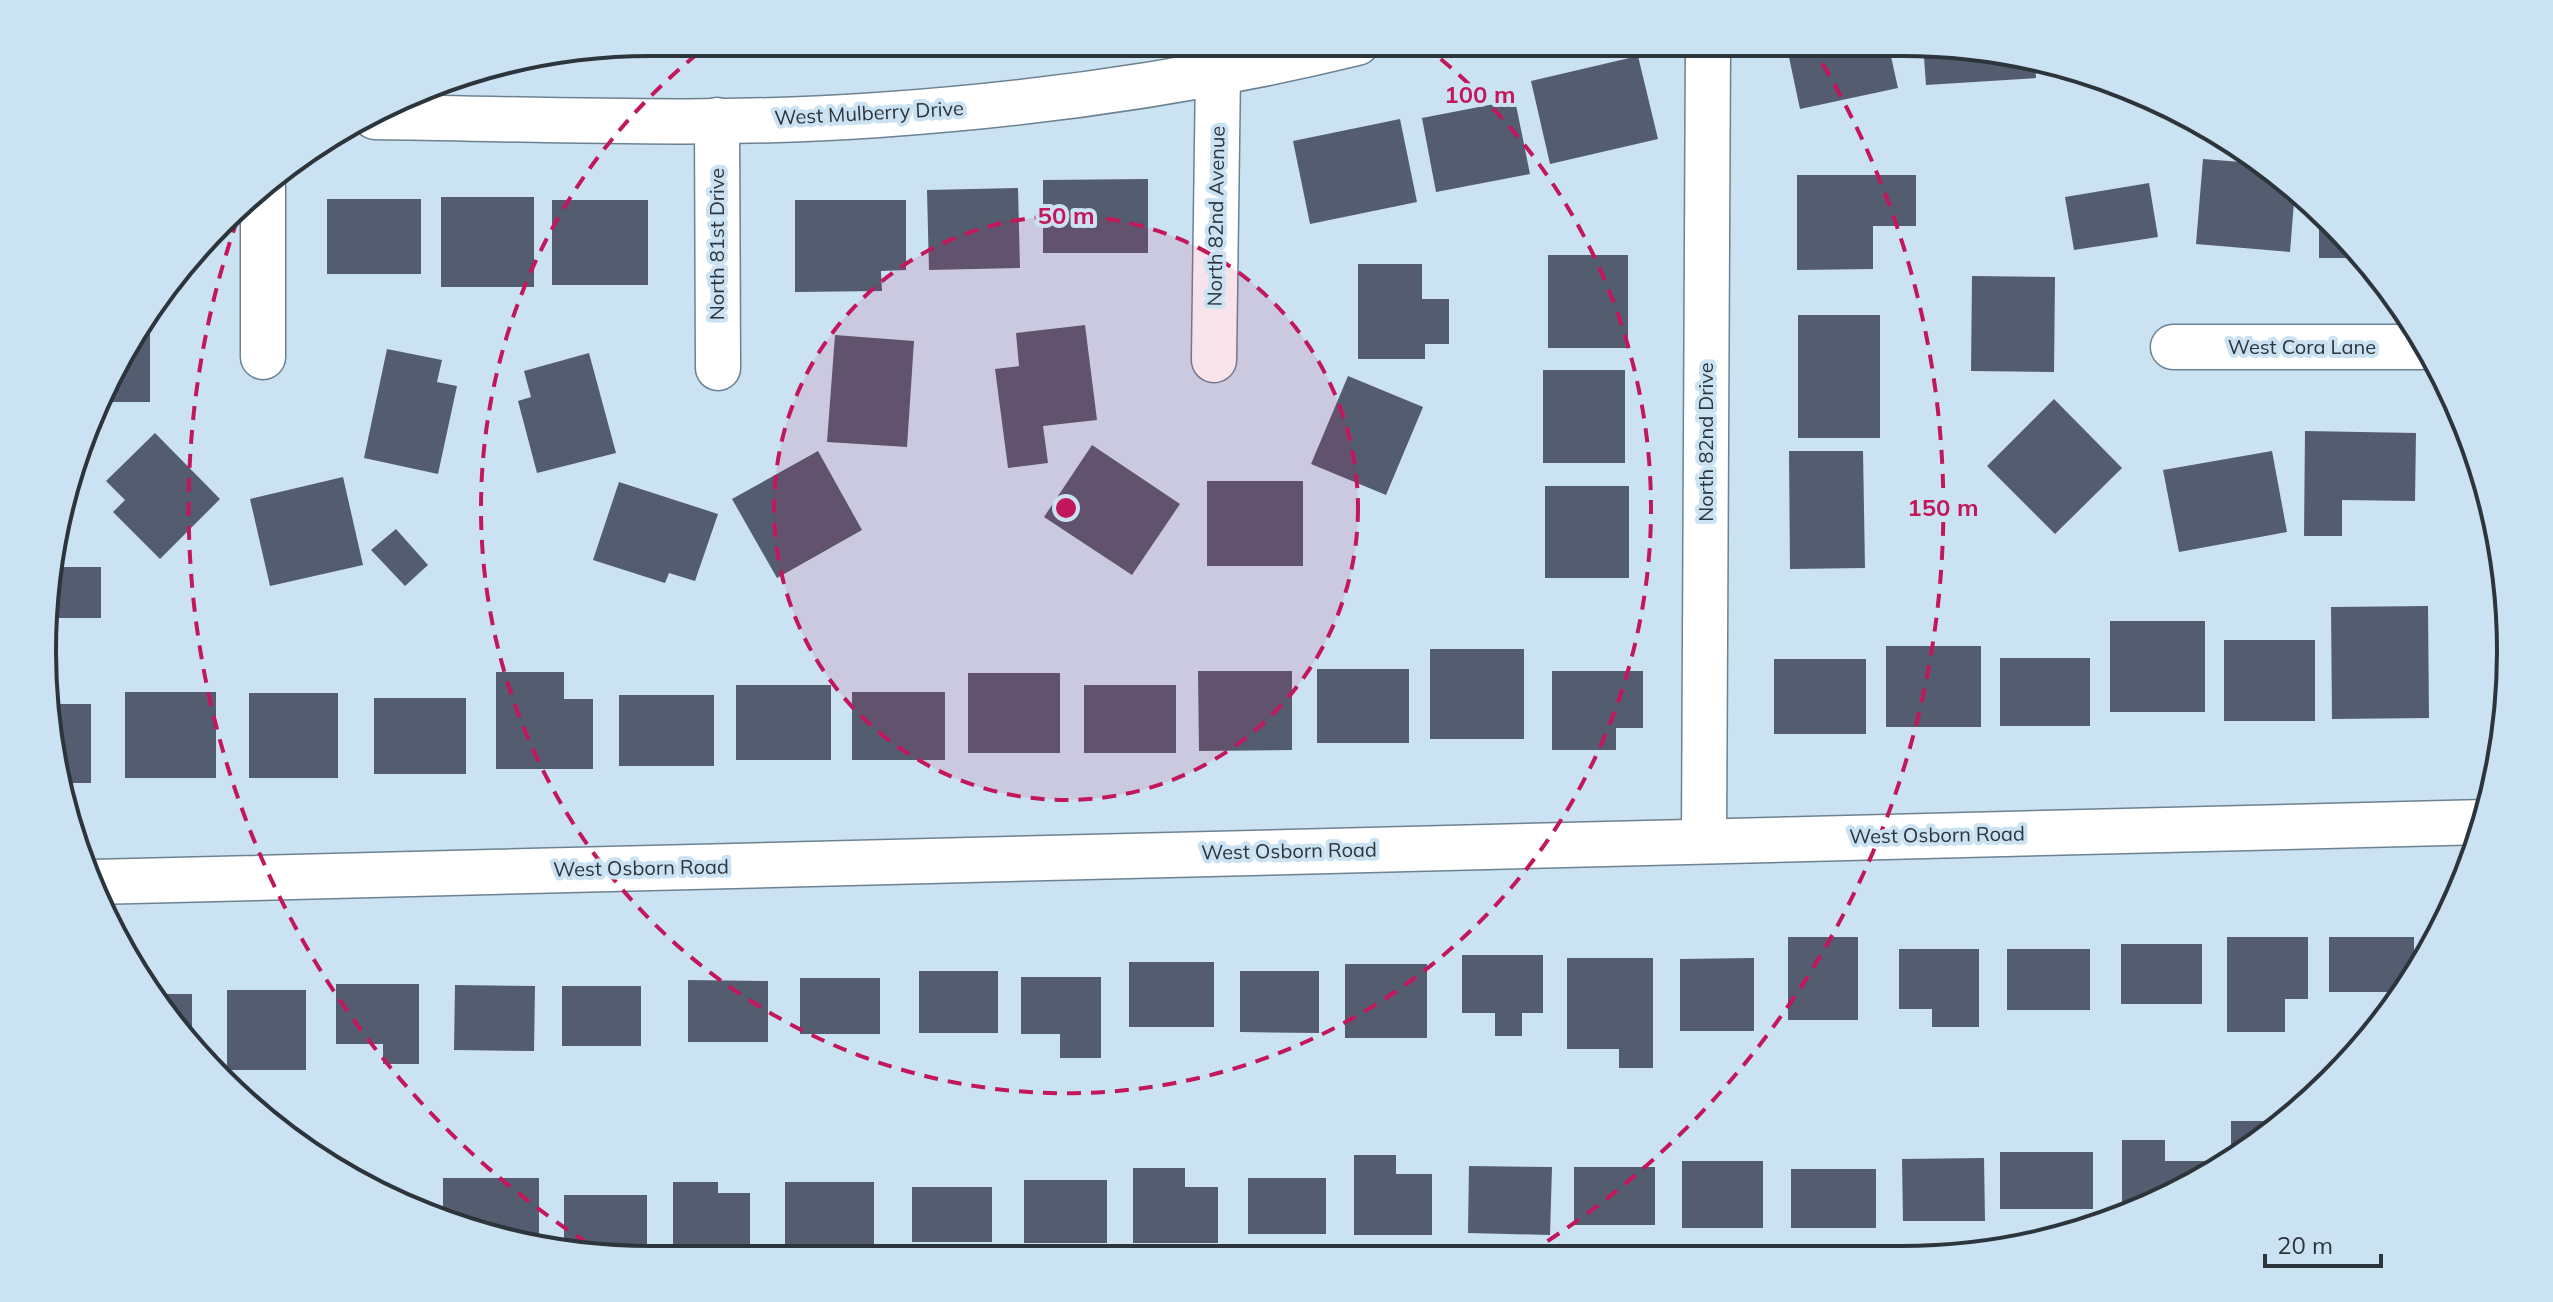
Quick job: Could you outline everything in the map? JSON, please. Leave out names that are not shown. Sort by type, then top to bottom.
[{"type":"street","name":"West Mulberry Drive","points":[[388,117],[717,120],[876,115],[1041,100],[1305,56]]},
{"type":"street","name":"North 82nd Drive","points":[[1704,841],[1708,56]]},
{"type":"street","name":"North 82nd Avenue","points":[[1214,360],[1218,72]]},
{"type":"street","name":"North 81st Drive","points":[[717,120],[718,368]]},
{"type":"street","points":[[263,201],[263,357]]},
{"type":"street","name":"West Cora Lane","points":[[2173,347],[2413,347]]},
{"type":"street","name":"West Osborn Road","points":[[102,882],[2471,822]]},
{"type":"building","points":[[1638,56],[1658,139],[1550,164],[1531,81]]},
{"type":"building","points":[[1789,56],[1891,56],[1898,88],[1800,109]]},
{"type":"building","points":[[1924,57],[1980,61],[2036,71],[2036,78],[1926,85]]},
{"type":"building","points":[[1515,100],[1530,174],[1436,192],[1422,118]]},
{"type":"building","points":[[1400,119],[1417,202],[1310,224],[1293,141]]},
{"type":"building","points":[[2203,159],[2241,162],[2294,204],[2290,252],[2196,244]]},
{"type":"building","points":[[1797,175],[1916,175],[1916,226],[1873,226],[1873,269],[1797,270]]},
{"type":"building","points":[[1148,179],[1148,253],[1043,253],[1043,180]]},
{"type":"building","points":[[2149,183],[2158,237],[2074,250],[2065,197]]},
{"type":"building","points":[[1018,188],[1020,268],[929,270],[927,190]]},
{"type":"building","points":[[441,197],[534,197],[534,287],[441,287]]},
{"type":"building","points":[[327,199],[421,199],[421,274],[327,274]]},
{"type":"building","points":[[552,200],[648,200],[648,285],[552,285]]},
{"type":"building","points":[[795,200],[906,200],[906,270],[881,271],[882,291],[795,292]]},
{"type":"building","points":[[2319,226],[2348,258],[2319,258]]},
{"type":"building","points":[[1548,255],[1628,255],[1628,348],[1548,348]]},
{"type":"building","points":[[1358,264],[1422,264],[1422,299],[1449,299],[1449,344],[1425,344],[1425,359],[1358,359]]},
{"type":"building","points":[[1972,276],[2055,277],[2054,372],[1971,371]]},
{"type":"building","points":[[1798,315],[1880,315],[1880,438],[1798,438]]},
{"type":"building","points":[[1085,325],[1097,420],[1043,426],[1048,463],[1008,468],[995,369],[1019,366],[1016,333]]},
{"type":"building","points":[[150,330],[150,402],[111,402]]},
{"type":"building","points":[[835,335],[914,341],[907,447],[827,442]]},
{"type":"building","points":[[387,349],[442,360],[437,382],[457,386],[438,474],[364,458]]},
{"type":"building","points":[[589,353],[616,453],[537,473],[518,401],[531,397],[524,371]]},
{"type":"building","points":[[1543,370],[1625,370],[1625,463],[1543,463]]},
{"type":"building","points":[[1348,376],[1423,407],[1386,495],[1311,464]]},
{"type":"building","points":[[2054,399],[2122,468],[2055,534],[1987,466]]},
{"type":"building","points":[[2305,431],[2416,433],[2415,501],[2342,500],[2342,536],[2304,536]]},
{"type":"building","points":[[155,433],[220,499],[160,559],[113,512],[125,500],[106,481]]},
{"type":"building","points":[[1092,445],[1180,504],[1132,575],[1044,517]]},
{"type":"building","points":[[818,451],[862,530],[777,578],[732,499]]},
{"type":"building","points":[[1789,451],[1863,451],[1865,568],[1790,569]]},
{"type":"building","points":[[2272,451],[2287,532],[2179,552],[2163,470]]},
{"type":"building","points":[[343,477],[363,565],[270,586],[250,499]]},
{"type":"building","points":[[1207,481],[1303,481],[1303,566],[1207,566]]},
{"type":"building","points":[[619,482],[718,514],[695,581],[669,573],[665,583],[593,560]]},
{"type":"building","points":[[1545,486],[1629,486],[1629,578],[1545,578]]},
{"type":"building","points":[[396,529],[428,565],[405,586],[371,550]]},
{"type":"building","points":[[62,567],[101,567],[101,618],[57,618]]},
{"type":"building","points":[[2428,606],[2429,718],[2332,719],[2331,607]]},
{"type":"building","points":[[2110,621],[2205,621],[2205,712],[2110,712]]},
{"type":"building","points":[[2224,640],[2315,640],[2315,721],[2224,721]]},
{"type":"building","points":[[1886,646],[1981,646],[1981,727],[1886,727]]},
{"type":"building","points":[[1430,649],[1524,649],[1524,739],[1430,739]]},
{"type":"building","points":[[2000,658],[2090,658],[2090,726],[2000,726]]},
{"type":"building","points":[[1774,659],[1866,659],[1866,734],[1774,734]]},
{"type":"building","points":[[1317,669],[1409,669],[1409,743],[1317,743]]},
{"type":"building","points":[[1198,671],[1292,671],[1292,750],[1199,751]]},
{"type":"building","points":[[1552,671],[1643,671],[1643,728],[1616,728],[1616,750],[1552,750]]},
{"type":"building","points":[[496,672],[564,672],[564,699],[593,699],[593,769],[496,769]]},
{"type":"building","points":[[968,673],[1060,673],[1060,753],[968,753]]},
{"type":"building","points":[[736,685],[831,685],[831,760],[736,760]]},
{"type":"building","points":[[1084,685],[1176,685],[1176,753],[1084,753]]},
{"type":"building","points":[[125,692],[216,692],[216,778],[125,778]]},
{"type":"building","points":[[852,692],[945,692],[945,760],[852,760]]},
{"type":"building","points":[[249,693],[338,693],[338,778],[249,778]]},
{"type":"building","points":[[619,695],[714,695],[714,766],[619,766]]},
{"type":"building","points":[[374,698],[466,698],[466,774],[374,774]]},
{"type":"building","points":[[58,704],[91,704],[91,783],[71,783]]},
{"type":"building","points":[[1788,937],[1858,937],[1858,1020],[1788,1020]]},
{"type":"building","points":[[2227,937],[2308,937],[2308,999],[2285,999],[2285,1032],[2227,1032]]},
{"type":"building","points":[[2329,937],[2414,937],[2414,953],[2390,992],[2329,992]]},
{"type":"building","points":[[2121,944],[2202,944],[2202,1004],[2121,1004]]},
{"type":"building","points":[[1899,949],[1979,949],[1979,1027],[1932,1027],[1932,1009],[1899,1009]]},
{"type":"building","points":[[2007,949],[2090,949],[2090,1010],[2007,1010]]},
{"type":"building","points":[[1462,955],[1543,955],[1543,1013],[1522,1013],[1522,1036],[1495,1036],[1495,1013],[1462,1013]]},
{"type":"building","points":[[1567,958],[1653,958],[1653,1068],[1619,1068],[1619,1049],[1567,1049]]},
{"type":"building","points":[[1754,958],[1754,1031],[1680,1031],[1680,959]]},
{"type":"building","points":[[1129,962],[1214,962],[1214,1027],[1129,1027]]},
{"type":"building","points":[[1345,964],[1427,964],[1427,1038],[1345,1038]]},
{"type":"building","points":[[919,971],[998,971],[998,1033],[919,1033]]},
{"type":"building","points":[[1240,971],[1319,971],[1319,1033],[1240,1032]]},
{"type":"building","points":[[1021,977],[1101,977],[1101,1058],[1060,1058],[1060,1034],[1021,1034]]},
{"type":"building","points":[[800,978],[880,978],[880,1034],[800,1034]]},
{"type":"building","points":[[688,980],[768,981],[768,1042],[688,1042]]},
{"type":"building","points":[[336,984],[419,984],[419,1064],[383,1064],[383,1044],[336,1044]]},
{"type":"building","points":[[455,985],[535,986],[534,1051],[454,1050]]},
{"type":"building","points":[[562,986],[641,986],[641,1046],[562,1046]]},
{"type":"building","points":[[227,990],[306,990],[306,1070],[227,1069]]},
{"type":"building","points":[[165,994],[192,994],[192,1029]]},
{"type":"building","points":[[2231,1121],[2266,1121],[2233,1146]]},
{"type":"building","points":[[2122,1140],[2165,1140],[2165,1161],[2205,1161],[2165,1185],[2122,1204]]},
{"type":"building","points":[[2000,1152],[2093,1152],[2093,1209],[2000,1209]]},
{"type":"building","points":[[1354,1155],[1396,1155],[1396,1174],[1432,1174],[1432,1235],[1354,1235]]},
{"type":"building","points":[[1984,1158],[1985,1221],[1903,1221],[1902,1159]]},
{"type":"building","points":[[1682,1161],[1763,1161],[1763,1228],[1682,1228]]},
{"type":"building","points":[[1469,1166],[1552,1167],[1550,1235],[1468,1233]]},
{"type":"building","points":[[1574,1167],[1655,1167],[1655,1225],[1574,1225]]},
{"type":"building","points":[[1133,1168],[1185,1168],[1185,1187],[1218,1187],[1218,1243],[1133,1243]]},
{"type":"building","points":[[1791,1169],[1876,1169],[1876,1228],[1791,1228]]},
{"type":"building","points":[[443,1178],[539,1178],[539,1236],[443,1208]]},
{"type":"building","points":[[1248,1178],[1326,1178],[1326,1234],[1248,1234]]},
{"type":"building","points":[[1024,1180],[1107,1180],[1107,1243],[1024,1243]]},
{"type":"building","points":[[673,1182],[718,1182],[718,1193],[750,1193],[750,1246],[673,1246]]},
{"type":"building","points":[[785,1182],[874,1182],[874,1246],[785,1246]]},
{"type":"building","points":[[912,1187],[992,1187],[992,1242],[912,1242]]},
{"type":"building","points":[[564,1195],[647,1195],[647,1246],[564,1240]]}]
